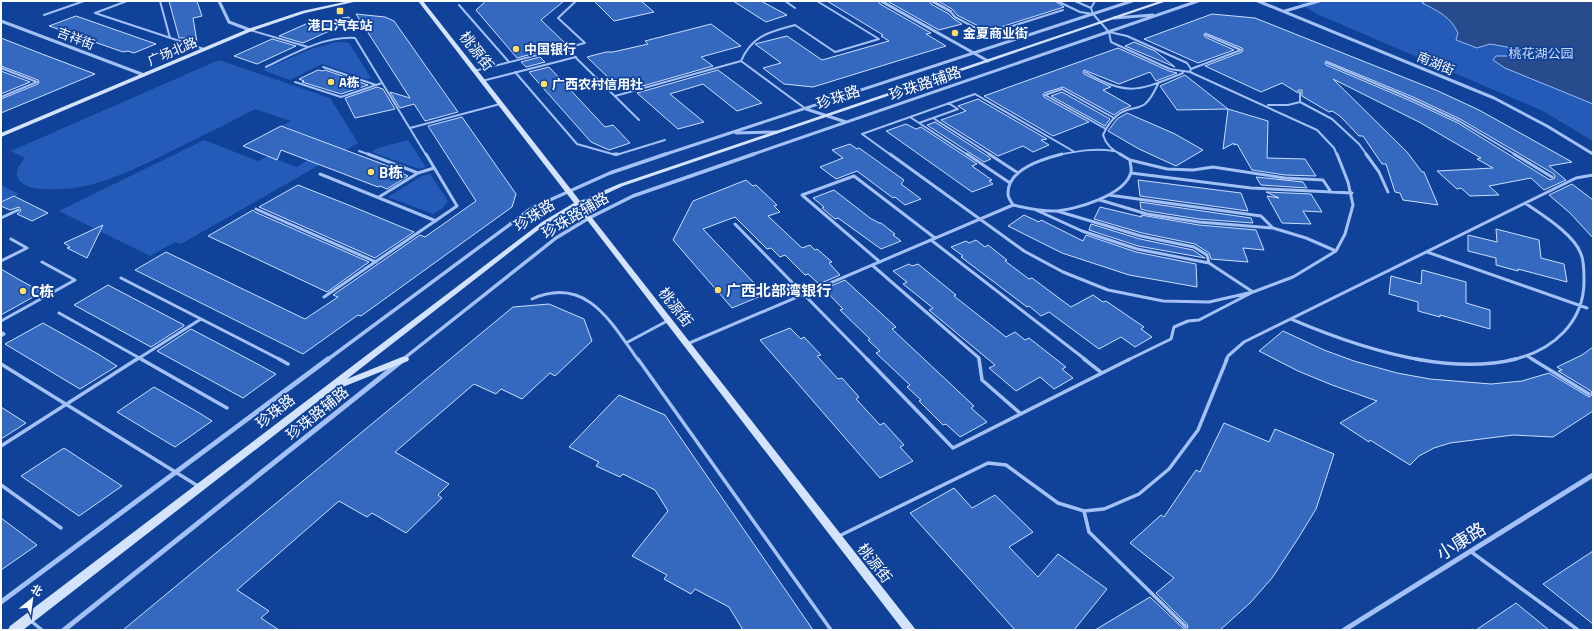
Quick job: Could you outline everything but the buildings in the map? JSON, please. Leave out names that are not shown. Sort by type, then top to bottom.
[{"type":"street","points":[[219,1],[226,20],[250,30]]},
{"type":"street","name":"广场北路","points":[[1,135],[250,30],[304,12],[356,1]]},
{"type":"street","name":"桃源街","points":[[420,1],[910,630]]},
{"type":"street","points":[[881,1],[988,61]]},
{"type":"street","points":[[932,1],[950,10]]},
{"type":"street","name":"珍珠路辅路","points":[[1,602],[532,208],[610,173],[1132,1]]},
{"type":"street","name":"珍珠路","points":[[14,630],[544,223],[578,204],[621,185],[1165,1]]},
{"type":"street","name":"珍珠路辅路","points":[[64,630],[556,238],[589,218],[633,196],[1198,1]]},
{"type":"street","name":"南湖街","points":[[1258,1],[1265,2],[1494,98],[1547,126],[1593,154]]},
{"type":"street","points":[[1285,11],[1319,1]]},
{"type":"street","points":[[1114,18],[1160,14]]},
{"type":"street","name":"吉祥街","points":[[1,21],[144,75]]},
{"type":"street","points":[[806,109],[846,122]]},
{"type":"street","points":[[731,133],[778,132]]},
{"type":"street","points":[[321,394],[405,359]]},
{"type":"street","name":"小康路","points":[[1344,630],[1593,475]]},
{"type":"lane","points":[[44,15],[84,1]]},
{"type":"lane","points":[[127,1],[95,13],[204,49]]},
{"type":"lane","points":[[160,1],[170,38]]},
{"type":"lane","points":[[474,71],[585,43],[558,18],[576,1]]},
{"type":"lane","points":[[785,1],[795,8]]},
{"type":"lane","points":[[741,61],[745,50],[760,36],[795,25],[835,52],[879,39],[817,1]]},
{"type":"lane","points":[[1057,1],[1080,12],[1093,14]]},
{"type":"lane","points":[[1075,1],[1091,8],[1093,14],[1109,32],[1111,42],[1170,69],[1184,72]]},
{"type":"lane","points":[[1091,8],[1095,1]]},
{"type":"lane","points":[[459,5],[509,62]]},
{"type":"lane","points":[[950,10],[955,17],[987,34],[1064,10]]},
{"type":"lane","points":[[250,30],[308,47]]},
{"type":"lane","points":[[735,224],[953,448],[1170,339],[1174,327],[1188,321],[1199,320],[1253,292],[1293,276],[1336,251],[1345,234],[1350,218],[1353,205],[1352,193],[1334,148],[1316,130],[1191,70],[1187,63],[1127,36],[1109,32]]},
{"type":"lane","points":[[1085,72],[1114,87],[1133,90],[1144,88],[1241,50],[1206,35]]},
{"type":"lane","points":[[266,67],[308,47],[343,38],[355,38],[457,206],[324,297]]},
{"type":"lane","points":[[566,48],[639,120]]},
{"type":"lane","points":[[482,81],[576,57]]},
{"type":"lane","points":[[615,96],[741,61]]},
{"type":"lane","points":[[741,61],[806,109]]},
{"type":"lane","points":[[1327,63],[1412,98],[1459,121],[1552,177]]},
{"type":"lane","points":[[323,67],[376,85]]},
{"type":"lane","points":[[1,68],[37,82],[1,96]]},
{"type":"lane","points":[[515,72],[577,144],[616,155],[665,140]]},
{"type":"lane","points":[[295,82],[341,97],[382,83]]},
{"type":"lane","points":[[1159,82],[1155,86],[1154,93],[1146,103],[1140,107],[1125,111],[1114,118],[1106,129],[1104,135],[1105,142],[1114,151],[1130,160],[1167,169],[1192,170],[1213,167],[1285,178],[1323,180],[1331,192]]},
{"type":"lane","points":[[1106,129],[1045,95],[1062,90],[1114,118]]},
{"type":"lane","points":[[1300,92],[1300,102]]},
{"type":"lane","points":[[1073,152],[976,94],[862,134],[979,220],[1024,251],[1063,272],[1108,290],[1163,301],[1209,302],[1253,292]]},
{"type":"lane","points":[[1266,105],[1288,105],[1300,102],[1332,119],[1359,144],[1379,172],[1388,192]]},
{"type":"lane","points":[[919,123],[958,109],[948,103]]},
{"type":"lane","points":[[410,128],[500,104]]},
{"type":"lane","points":[[910,117],[1010,183]]},
{"type":"lane","points":[[934,118],[1018,173]]},
{"type":"lane","points":[[1014,205],[1007,193],[1010,183],[1018,173],[1034,164],[1073,152],[1096,149],[1114,151]]},
{"type":"lane","points":[[359,151],[418,173]]},
{"type":"lane","points":[[687,344],[1014,205],[1036,210],[1056,211],[1074,209],[1100,200],[1123,184],[1131,173],[1130,160]]},
{"type":"lane","points":[[379,198],[418,173],[434,168]]},
{"type":"lane","points":[[1131,173],[1251,188],[1352,193]]},
{"type":"lane","points":[[320,174],[436,220]]},
{"type":"lane","points":[[837,537],[988,463],[1006,465],[1058,503],[1084,511],[1104,509],[1139,494],[1169,470],[1198,430],[1228,356],[1244,342],[1576,178],[1593,175]]},
{"type":"lane","points":[[880,262],[802,195],[854,176],[1102,373]]},
{"type":"lane","points":[[1109,195],[1261,216],[1273,228]]},
{"type":"lane","points":[[1100,200],[1154,215],[1199,222],[1273,228],[1306,238],[1336,251]]},
{"type":"lane","points":[[1526,203],[1568,238],[1580,254],[1589,273]]},
{"type":"lane","points":[[256,209],[376,262]]},
{"type":"lane","points":[[1,218],[18,210]]},
{"type":"lane","points":[[1036,210],[1082,231],[1137,249],[1209,263],[1253,292]]},
{"type":"lane","points":[[1056,211],[1141,236],[1194,247],[1207,255],[1209,263]]},
{"type":"lane","points":[[1,261],[27,248],[11,239]]},
{"type":"lane","points":[[1427,252],[1587,308]]},
{"type":"lane","points":[[1,321],[75,280],[42,262]]},
{"type":"lane","points":[[872,265],[979,358],[982,380],[1021,414]]},
{"type":"lane","points":[[121,278],[288,364]]},
{"type":"lane","points":[[532,299],[552,292],[574,293],[594,302],[626,343],[831,630]]},
{"type":"lane","points":[[1583,314],[1587,308],[1588,302]]},
{"type":"lane","points":[[59,313],[227,408]]},
{"type":"lane","points":[[1,446],[201,319]]},
{"type":"lane","points":[[1291,319],[1324,334],[1360,346],[1396,356],[1433,362],[1500,362],[1527,356],[1559,340],[1576,326]]},
{"type":"lane","points":[[626,343],[669,320]]},
{"type":"lane","points":[[1,332],[4,334],[1,336]]},
{"type":"lane","points":[[1527,356],[1589,394]]},
{"type":"lane","points":[[1,364],[199,487]]},
{"type":"lane","points":[[1,485],[61,528]]},
{"type":"lane","points":[[1084,511],[1089,532],[1185,626]]},
{"type":"lane","points":[[1470,551],[1578,630]]},
{"type":"lane","points":[[28,619],[42,630]]},
{"type":"green space","name":"桃花湖公园","points":[[1295,1],[1593,1],[1593,141],[1543,111],[1317,14]]},
{"type":"green space","points":[[337,42],[349,43],[371,78],[366,79],[322,64],[290,80],[263,70],[311,49]]},
{"type":"green space","points":[[219,60],[330,98],[358,143],[181,244],[175,242],[150,256],[59,211],[204,140],[258,161],[268,156],[296,167],[333,146],[281,126],[291,121],[255,109],[137,168],[101,182],[64,189],[42,189],[28,187],[18,178],[18,169],[25,158],[11,151]]},
{"type":"green space","points":[[408,140],[426,167],[419,169],[372,152],[378,148]]},
{"type":"green space","points":[[430,174],[448,201],[443,208],[433,214],[388,197],[422,176]]},
{"type":"green space","points":[[1,185],[19,194],[1,202]]},
{"type":"shaded area","points":[[1426,1],[1593,1],[1593,104],[1505,68],[1493,60],[1496,56],[1509,56],[1514,53],[1507,47],[1490,44],[1477,48],[1456,40],[1458,33],[1452,23],[1439,12],[1422,3]]},
{"type":"place","name":"港口汽车站","points":[[340,11]]},
{"type":"place","name":"金夏商业街","points":[[955,33]]},
{"type":"place","name":"中国银行","points":[[516,49]]},
{"type":"place","name":"A栋","points":[[331,82]]},
{"type":"place","name":"广西农村信用社","points":[[544,84]]},
{"type":"place","name":"B栋","points":[[371,172]]},
{"type":"place","name":"广西北部湾银行","points":[[718,290]]},
{"type":"place","name":"C栋","points":[[23,291]]}]
